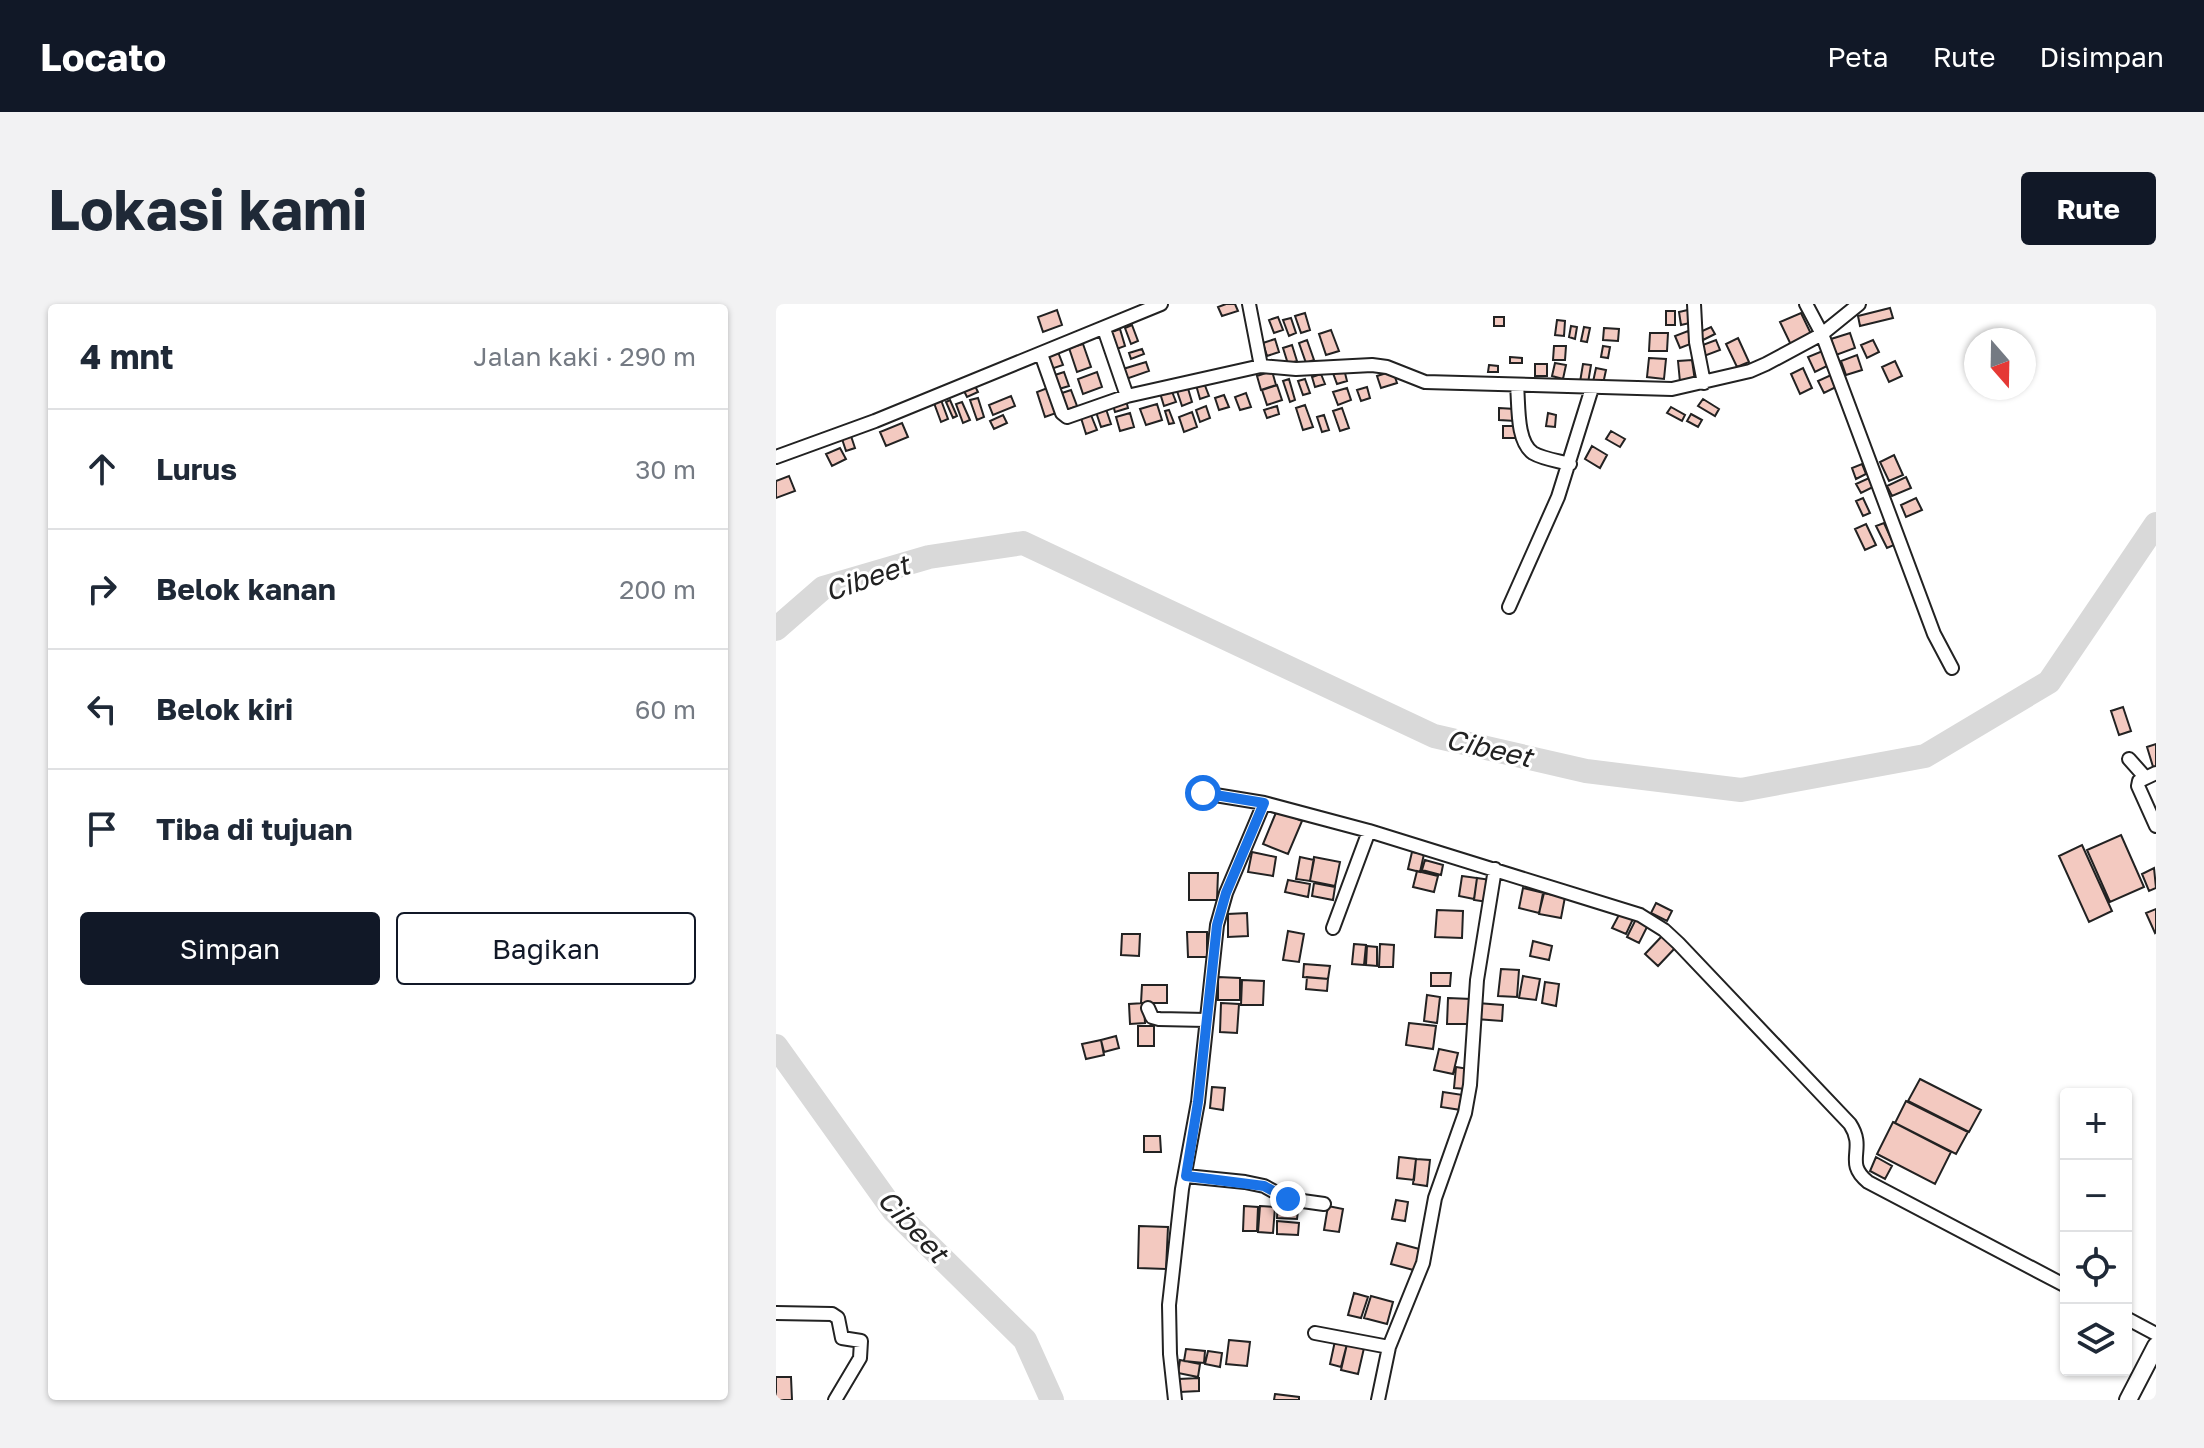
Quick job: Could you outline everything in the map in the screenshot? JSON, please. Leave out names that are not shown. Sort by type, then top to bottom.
[{"type":"street","points":[[776,457],[875,421],[1161,304]]},
{"type":"street","points":[[1249,304],[1261,366]]},
{"type":"street","points":[[1694,304],[1696,342],[1704,383]]},
{"type":"street","points":[[1806,304],[1822,334],[1924,609],[1952,668]]},
{"type":"street","points":[[1041,354],[1063,416],[1067,417],[1127,396],[1261,366],[1296,369],[1372,365],[1387,367],[1425,382],[1672,389],[1750,371],[1822,334],[1859,304]]},
{"type":"street","points":[[1104,329],[1127,396]]},
{"type":"street","points":[[1517,386],[1521,426],[1527,447],[1535,454],[1570,464]]},
{"type":"street","points":[[1509,607],[1558,497],[1592,388]]},
{"type":"street","points":[[2129,759],[2150,775],[2139,781],[2138,789],[2156,826]]},
{"type":"street","points":[[1203,793],[1264,803],[1369,831],[1640,915],[1664,930],[1850,1124],[1858,1141],[1855,1166],[1859,1175],[2060,1283]]},
{"type":"street","points":[[1175,1400],[1169,1305],[1179,1213],[1198,1102],[1217,925],[1226,893],[1264,803]]},
{"type":"street","points":[[1333,928],[1369,831]]},
{"type":"street","points":[[1378,1400],[1389,1347],[1423,1263],[1435,1198],[1465,1113],[1470,1085],[1477,980],[1495,869]]},
{"type":"street","points":[[1148,1008],[1152,1017],[1159,1019],[1206,1020]]},
{"type":"street","points":[[1186,1176],[1245,1182],[1264,1186],[1288,1199],[1324,1204]]},
{"type":"street","points":[[776,1313],[832,1314],[838,1318],[842,1338],[861,1341],[860,1358],[835,1400]]},
{"type":"street","points":[[2132,1321],[2156,1334]]},
{"type":"street","points":[[1315,1333],[1389,1347]]},
{"type":"street","points":[[2128,1400],[2156,1346]]},
{"type":"building","points":[[1235,304],[1238,311],[1222,316],[1218,307]]},
{"type":"building","points":[[1890,308],[1893,318],[1860,326],[1858,316]]},
{"type":"building","points":[[1692,309],[1694,322],[1681,325],[1679,312]]},
{"type":"building","points":[[1057,310],[1062,325],[1043,332],[1038,317]]},
{"type":"building","points":[[1666,311],[1675,311],[1675,325],[1666,325]]},
{"type":"building","points":[[1305,313],[1310,330],[1301,333],[1295,316]]},
{"type":"building","points":[[1801,313],[1813,338],[1792,347],[1780,322]]},
{"type":"building","points":[[1278,317],[1283,330],[1274,333],[1269,320]]},
{"type":"building","points":[[1494,317],[1504,317],[1504,326],[1494,326]]},
{"type":"building","points":[[1291,318],[1296,333],[1289,336],[1283,320]]},
{"type":"building","points":[[1557,320],[1565,321],[1564,336],[1555,335]]},
{"type":"building","points":[[1132,325],[1138,341],[1131,344],[1125,328]]},
{"type":"building","points":[[1571,326],[1577,327],[1575,339],[1569,337]]},
{"type":"building","points":[[1584,327],[1590,328],[1587,342],[1581,341]]},
{"type":"building","points":[[1711,327],[1715,334],[1703,340],[1700,332]]},
{"type":"building","points":[[1604,328],[1619,329],[1618,341],[1603,340]]},
{"type":"building","points":[[1120,329],[1125,346],[1114,350],[1109,333]]},
{"type":"building","points":[[1331,330],[1339,351],[1326,355],[1319,334]]},
{"type":"building","points":[[1688,331],[1693,343],[1680,348],[1675,336]]},
{"type":"building","points":[[1650,333],[1668,333],[1667,351],[1649,351]]},
{"type":"building","points":[[1850,333],[1855,348],[1836,355],[1831,339]]},
{"type":"building","points":[[1738,338],[1749,362],[1737,367],[1726,344]]},
{"type":"building","points":[[1275,339],[1279,352],[1267,356],[1263,343]]},
{"type":"building","points":[[1307,340],[1314,360],[1306,363],[1299,343]]},
{"type":"building","points":[[1716,340],[1720,350],[1704,356],[1700,346]]},
{"type":"building","points":[[1873,340],[1879,352],[1867,358],[1861,345]]},
{"type":"building","points":[[1083,344],[1091,367],[1077,372],[1069,348]]},
{"type":"building","points":[[1292,345],[1297,361],[1288,364],[1283,348]]},
{"type":"building","points":[[1554,346],[1566,346],[1565,360],[1553,360]]},
{"type":"building","points":[[1603,346],[1610,347],[1608,358],[1601,357]]},
{"type":"building","points":[[1142,349],[1144,354],[1131,359],[1129,353]]},
{"type":"building","points":[[1825,350],[1831,364],[1815,372],[1808,357]]},
{"type":"building","points":[[1058,352],[1063,365],[1048,370],[1043,357]]},
{"type":"building","points":[[1857,355],[1862,370],[1846,375],[1841,361]]},
{"type":"building","points":[[1510,357],[1522,358],[1522,363],[1510,363]]},
{"type":"building","points":[[1649,358],[1666,359],[1664,379],[1647,377]]},
{"type":"building","points":[[1692,360],[1695,381],[1680,382],[1678,361]]},
{"type":"building","points":[[1895,361],[1902,376],[1889,382],[1882,367]]},
{"type":"building","points":[[1146,362],[1149,371],[1126,379],[1123,369]]},
{"type":"building","points":[[1555,363],[1566,365],[1563,379],[1552,376]]},
{"type":"building","points":[[1535,364],[1547,364],[1547,376],[1535,376]]},
{"type":"building","points":[[1583,364],[1591,365],[1588,383],[1580,382]]},
{"type":"building","points":[[1489,365],[1498,366],[1498,372],[1488,372]]},
{"type":"building","points":[[1596,368],[1606,370],[1603,384],[1593,382]]},
{"type":"building","points":[[1803,368],[1812,388],[1800,394],[1791,374]]},
{"type":"building","points":[[1344,369],[1347,381],[1337,384],[1333,373]]},
{"type":"building","points":[[1272,371],[1276,385],[1261,390],[1257,376]]},
{"type":"building","points":[[1393,371],[1397,383],[1381,388],[1377,376]]},
{"type":"building","points":[[1064,372],[1069,386],[1059,389],[1055,375]]},
{"type":"building","points":[[1097,372],[1102,387],[1083,394],[1078,379]]},
{"type":"building","points":[[1321,374],[1325,384],[1315,387],[1312,377]]},
{"type":"building","points":[[1831,375],[1836,387],[1824,393],[1818,381]]},
{"type":"building","points":[[1289,379],[1295,400],[1290,402],[1283,381]]},
{"type":"building","points":[[1305,379],[1310,393],[1303,395],[1298,381]]},
{"type":"building","points":[[1204,383],[1209,396],[1200,399],[1196,385]]},
{"type":"building","points":[[974,384],[978,392],[967,397],[963,389]]},
{"type":"building","points":[[1187,385],[1192,402],[1182,406],[1176,388]]},
{"type":"building","points":[[1277,385],[1282,400],[1267,405],[1262,390]]},
{"type":"building","points":[[1050,387],[1059,412],[1045,417],[1037,392]]},
{"type":"building","points":[[1367,387],[1370,398],[1361,401],[1357,390]]},
{"type":"building","points":[[1347,388],[1351,400],[1338,405],[1333,392]]},
{"type":"building","points":[[1171,389],[1176,402],[1164,406],[1160,393]]},
{"type":"building","points":[[1071,390],[1077,406],[1064,411],[1059,394]]},
{"type":"building","points":[[1246,393],[1251,407],[1240,410],[1235,397]]},
{"type":"building","points":[[1224,395],[1229,407],[1219,410],[1215,398]]},
{"type":"building","points":[[1011,396],[1015,406],[993,415],[989,405]]},
{"type":"building","points":[[978,398],[984,417],[977,420],[970,400]]},
{"type":"building","points":[[1703,399],[1719,409],[1715,416],[1698,406]]},
{"type":"building","points":[[941,400],[948,419],[941,422],[934,403]]},
{"type":"building","points":[[950,400],[957,416],[953,418],[946,402]]},
{"type":"building","points":[[1126,400],[1128,408],[1115,412],[1113,405]]},
{"type":"building","points":[[962,402],[970,420],[963,423],[956,404]]},
{"type":"building","points":[[1157,404],[1162,420],[1146,425],[1140,409]]},
{"type":"building","points":[[1305,405],[1313,427],[1303,430],[1296,408]]},
{"type":"building","points":[[1206,406],[1210,418],[1200,422],[1196,410]]},
{"type":"building","points":[[1277,406],[1279,414],[1267,418],[1264,410]]},
{"type":"building","points":[[1671,407],[1685,415],[1682,421],[1667,413]]},
{"type":"building","points":[[1342,408],[1349,428],[1340,431],[1333,411]]},
{"type":"building","points":[[1499,408],[1515,409],[1515,421],[1499,420]]},
{"type":"building","points":[[1106,409],[1111,424],[1101,427],[1096,412]]},
{"type":"building","points":[[1169,410],[1174,423],[1169,424],[1165,411]]},
{"type":"building","points":[[1192,412],[1197,427],[1184,432],[1179,417]]},
{"type":"building","points":[[1130,413],[1134,427],[1120,431],[1116,417]]},
{"type":"building","points":[[1548,413],[1556,415],[1555,427],[1546,426]]},
{"type":"building","points":[[1691,414],[1702,420],[1698,427],[1687,421]]},
{"type":"building","points":[[1003,415],[1007,423],[994,429],[990,421]]},
{"type":"building","points":[[1091,415],[1097,430],[1086,434],[1081,418]]},
{"type":"building","points":[[1324,415],[1329,430],[1322,432],[1317,417]]},
{"type":"building","points":[[902,423],[908,437],[886,446],[880,432]]},
{"type":"building","points":[[1503,426],[1519,426],[1519,438],[1503,438]]},
{"type":"building","points":[[1611,431],[1625,439],[1620,447],[1606,439]]},
{"type":"building","points":[[851,436],[855,448],[846,451],[842,439]]},
{"type":"building","points":[[1592,446],[1607,455],[1600,468],[1585,459]]},
{"type":"building","points":[[840,448],[846,459],[832,466],[826,454]]},
{"type":"building","points":[[1894,455],[1903,475],[1889,481],[1880,462]]},
{"type":"building","points":[[1862,464],[1866,474],[1856,479],[1852,468]]},
{"type":"building","points":[[789,476],[795,491],[776,498],[776,481]]},
{"type":"building","points":[[1906,477],[1911,488],[1892,496],[1887,486]]},
{"type":"building","points":[[1869,478],[1873,487],[1861,493],[1856,484]]},
{"type":"building","points":[[1863,498],[1870,513],[1863,516],[1856,501]]},
{"type":"building","points":[[1916,498],[1922,510],[1906,517],[1901,505]]},
{"type":"building","points":[[1884,523],[1894,545],[1887,548],[1876,526]]},
{"type":"building","points":[[1866,524],[1876,545],[1865,550],[1855,529]]},
{"type":"building","points":[[2123,707],[2131,731],[2119,735],[2111,711]]},
{"type":"building","points":[[2156,744],[2156,769],[2154,770],[2147,747]]},
{"type":"building","points":[[1277,810],[1302,821],[1288,854],[1263,844]]},
{"type":"building","points":[[2121,835],[2144,887],[2110,902],[2087,850]]},
{"type":"building","points":[[2082,845],[2112,911],[2089,922],[2059,856]]},
{"type":"building","points":[[1252,852],[1276,857],[1273,876],[1248,872]]},
{"type":"building","points":[[1412,852],[1424,854],[1420,872],[1408,869]]},
{"type":"building","points":[[1300,857],[1314,860],[1310,881],[1296,879]]},
{"type":"building","points":[[1314,857],[1340,862],[1335,886],[1310,881]]},
{"type":"building","points":[[1425,860],[1443,865],[1441,875],[1422,870]]},
{"type":"building","points":[[2154,868],[2156,888],[2149,891],[2142,874]]},
{"type":"building","points":[[1417,871],[1438,876],[1434,892],[1413,887]]},
{"type":"building","points":[[1189,873],[1218,873],[1217,900],[1189,900]]},
{"type":"building","points":[[1462,876],[1477,878],[1474,899],[1459,896]]},
{"type":"building","points":[[1477,878],[1491,880],[1488,902],[1474,900]]},
{"type":"building","points":[[1288,880],[1310,884],[1308,897],[1285,892]]},
{"type":"building","points":[[1314,883],[1335,887],[1333,900],[1312,896]]},
{"type":"building","points":[[1523,888],[1544,893],[1539,913],[1519,908]]},
{"type":"building","points":[[1543,893],[1565,897],[1561,918],[1539,914]]},
{"type":"building","points":[[1656,903],[1672,911],[1667,921],[1651,913]]},
{"type":"building","points":[[2156,909],[2156,932],[2155,933],[2146,913]]},
{"type":"building","points":[[1437,910],[1463,911],[1462,938],[1435,937]]},
{"type":"building","points":[[1247,913],[1248,936],[1228,937],[1228,914]]},
{"type":"building","points":[[1620,913],[1633,919],[1626,934],[1612,928]]},
{"type":"building","points":[[1637,917],[1649,923],[1639,943],[1627,937]]},
{"type":"building","points":[[1288,931],[1304,934],[1299,962],[1283,960]]},
{"type":"building","points":[[1187,932],[1207,932],[1207,957],[1188,957]]},
{"type":"building","points":[[1122,934],[1140,934],[1139,956],[1121,955]]},
{"type":"building","points":[[1663,935],[1676,947],[1658,966],[1645,954]]},
{"type":"building","points":[[1533,941],[1552,946],[1549,960],[1530,956]]},
{"type":"building","points":[[1354,944],[1366,945],[1364,965],[1352,964]]},
{"type":"building","points":[[1380,944],[1394,945],[1393,967],[1379,967]]},
{"type":"building","points":[[1367,946],[1377,947],[1377,966],[1366,965]]},
{"type":"building","points":[[1304,964],[1330,966],[1328,979],[1303,977]]},
{"type":"building","points":[[1501,969],[1519,970],[1517,997],[1498,996]]},
{"type":"building","points":[[1431,973],[1451,973],[1450,986],[1431,986]]},
{"type":"building","points":[[1523,976],[1540,979],[1536,1000],[1519,998]]},
{"type":"building","points":[[1218,977],[1240,978],[1240,1000],[1218,1000]]},
{"type":"building","points":[[1307,977],[1328,979],[1327,991],[1306,989]]},
{"type":"building","points":[[1242,980],[1264,981],[1263,1005],[1241,1005]]},
{"type":"building","points":[[1545,982],[1559,984],[1556,1006],[1542,1003]]},
{"type":"building","points":[[1142,985],[1167,985],[1167,1003],[1141,1003]]},
{"type":"building","points":[[1427,995],[1440,997],[1437,1023],[1424,1021]]},
{"type":"building","points":[[1448,998],[1471,999],[1470,1024],[1447,1024]]},
{"type":"building","points":[[1144,1003],[1145,1023],[1130,1024],[1129,1004]]},
{"type":"building","points":[[1221,1003],[1239,1004],[1237,1033],[1220,1032]]},
{"type":"building","points":[[1477,1003],[1503,1005],[1502,1021],[1476,1019]]},
{"type":"building","points":[[1409,1023],[1436,1026],[1433,1049],[1406,1045]]},
{"type":"building","points":[[1138,1026],[1154,1026],[1154,1046],[1138,1046]]},
{"type":"building","points":[[1116,1036],[1119,1048],[1104,1052],[1101,1040]]},
{"type":"building","points":[[1101,1040],[1104,1055],[1086,1059],[1082,1044]]},
{"type":"building","points":[[1439,1049],[1458,1053],[1453,1074],[1434,1070]]},
{"type":"building","points":[[1456,1067],[1469,1069],[1466,1089],[1454,1088]]},
{"type":"building","points":[[1920,1079],[1981,1110],[1969,1132],[1908,1101]]},
{"type":"building","points":[[1212,1087],[1225,1088],[1223,1110],[1210,1108]]},
{"type":"building","points":[[1443,1092],[1463,1095],[1461,1110],[1441,1107]]},
{"type":"building","points":[[1906,1101],[1968,1132],[1956,1154],[1895,1123]]},
{"type":"building","points":[[1893,1122],[1951,1152],[1935,1184],[1877,1154]]},
{"type":"building","points":[[1144,1136],[1160,1136],[1161,1152],[1144,1152]]},
{"type":"building","points":[[1399,1157],[1416,1159],[1414,1180],[1397,1178]]},
{"type":"building","points":[[1876,1157],[1892,1166],[1885,1179],[1870,1171]]},
{"type":"building","points":[[1416,1159],[1430,1160],[1427,1186],[1413,1184]]},
{"type":"building","points":[[1396,1200],[1408,1202],[1405,1221],[1392,1219]]},
{"type":"building","points":[[1278,1202],[1299,1203],[1297,1219],[1277,1218]]},
{"type":"building","points":[[1244,1206],[1258,1207],[1257,1231],[1243,1231]]},
{"type":"building","points":[[1260,1206],[1275,1207],[1273,1233],[1258,1232]]},
{"type":"building","points":[[1328,1206],[1343,1209],[1339,1232],[1324,1230]]},
{"type":"building","points":[[1277,1221],[1299,1223],[1298,1235],[1277,1234]]},
{"type":"building","points":[[1139,1226],[1168,1227],[1166,1269],[1138,1268]]},
{"type":"building","points":[[1397,1243],[1423,1250],[1417,1271],[1391,1264]]},
{"type":"building","points":[[1354,1293],[1368,1297],[1361,1318],[1348,1315]]},
{"type":"building","points":[[1371,1296],[1393,1302],[1387,1324],[1364,1318]]},
{"type":"building","points":[[1229,1340],[1250,1342],[1247,1366],[1226,1364]]},
{"type":"building","points":[[1335,1341],[1347,1344],[1341,1367],[1330,1364]]},
{"type":"building","points":[[1347,1344],[1364,1348],[1358,1374],[1341,1370]]},
{"type":"building","points":[[1186,1349],[1205,1351],[1204,1363],[1184,1361]]},
{"type":"building","points":[[1208,1351],[1222,1353],[1220,1367],[1205,1364]]},
{"type":"building","points":[[1180,1360],[1200,1364],[1198,1377],[1178,1373]]},
{"type":"building","points":[[776,1377],[791,1377],[792,1400],[776,1400]]},
{"type":"building","points":[[1199,1378],[1199,1391],[1180,1392],[1179,1379]]},
{"type":"building","points":[[1275,1394],[1299,1397],[1299,1400],[1274,1400]]},
{"type":"waterway","name":"Cibeet","points":[[776,629],[823,588],[929,557],[1023,543],[1434,736],[1586,771],[1741,790],[1925,756],[2049,682],[2156,524]]},
{"type":"waterway","name":"Cibeet","points":[[776,1046],[894,1211],[1025,1340],[1052,1400]]},
{"type":"route","points":[[1203,793],[1264,803],[1226,893],[1217,925],[1204,1054],[1186,1176],[1264,1186],[1288,1199]]}]
